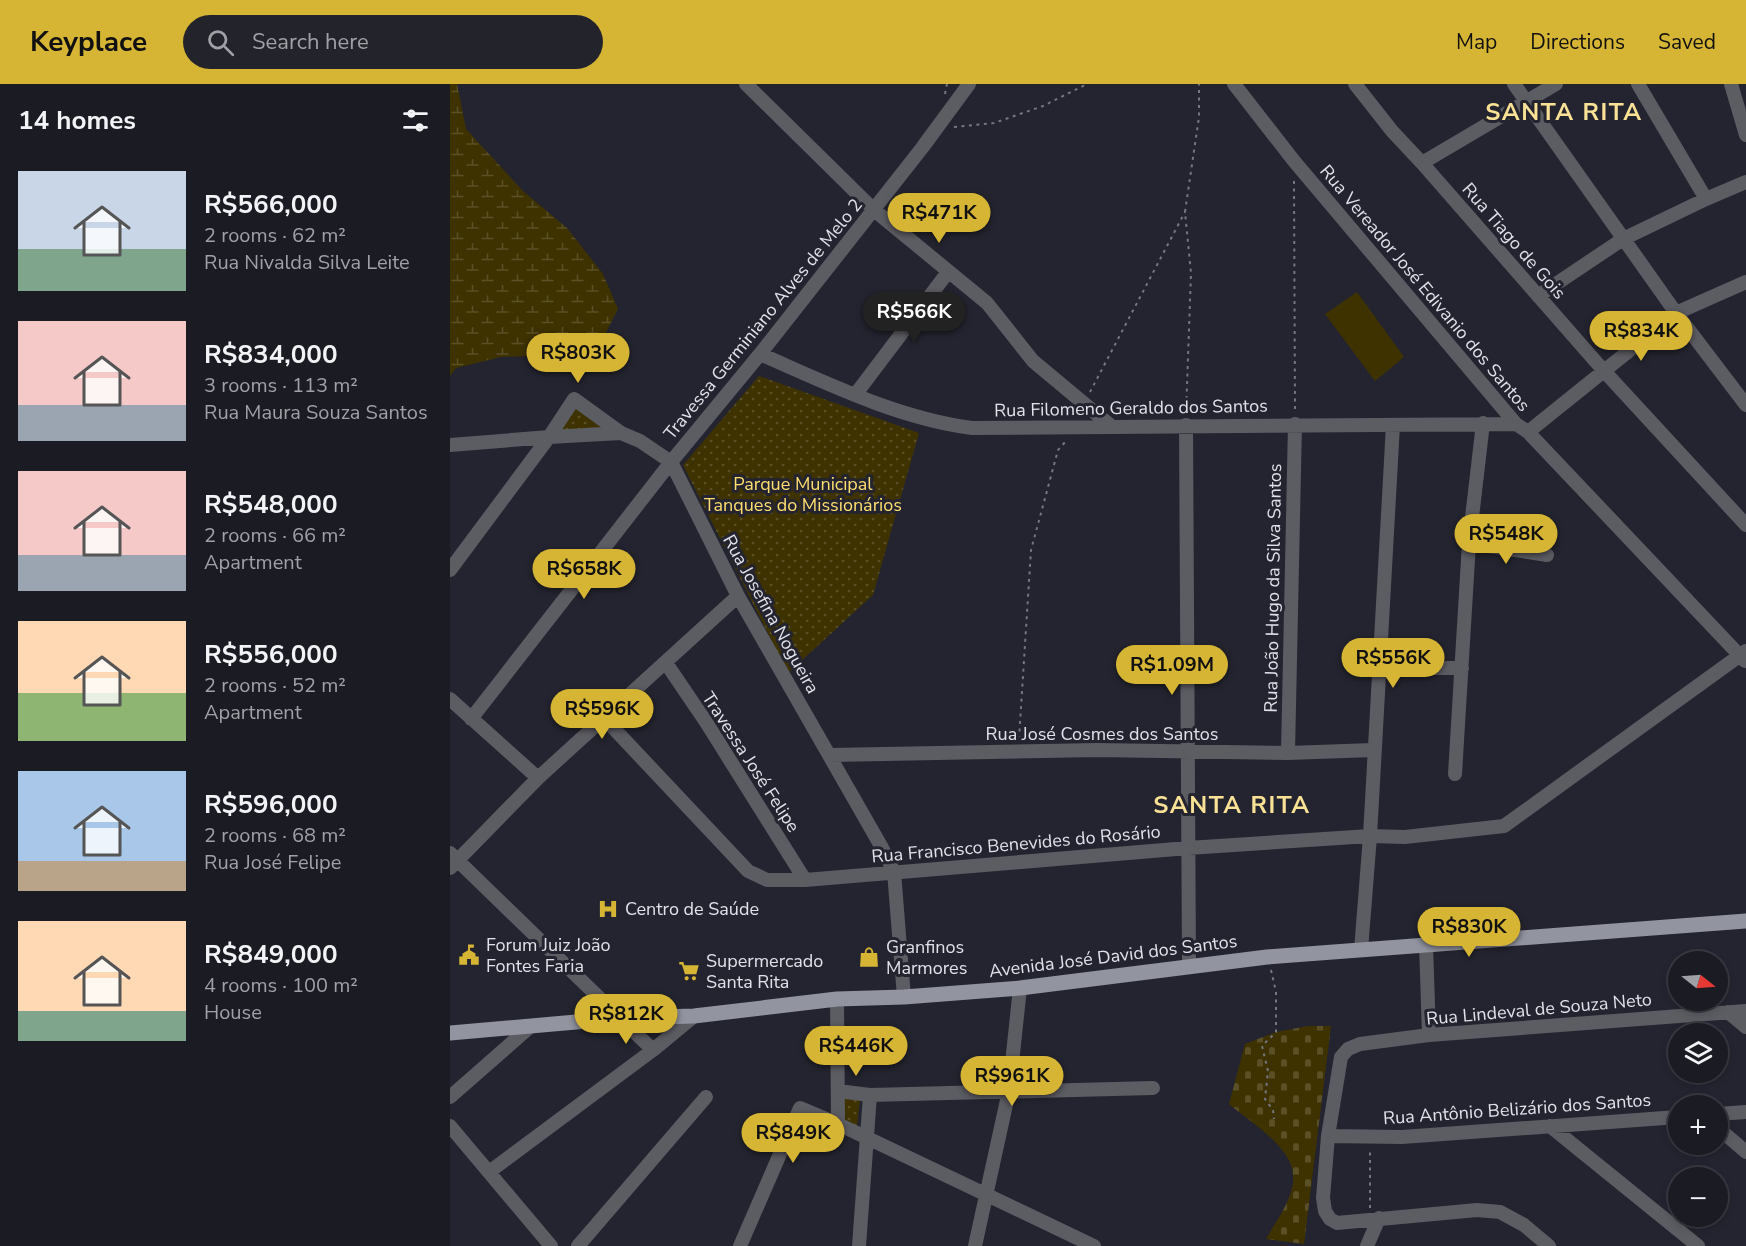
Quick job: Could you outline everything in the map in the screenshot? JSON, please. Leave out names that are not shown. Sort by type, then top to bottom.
[{"type":"main road","name":"Avenida José David dos Santos","points":[[450,1033],[622,1018],[694,1016],[837,999],[904,997],[1020,988],[1267,957],[1746,921]]},
{"type":"street","points":[[746,84],[874,210],[987,303],[1033,362],[1111,426]]},
{"type":"street","name":"Travessa Germiniano Alves de Melo 2","points":[[471,719],[671,462],[874,210],[969,84]]},
{"type":"street","name":"Rua Vereador José Edivanio dos Santos","points":[[1234,84],[1294,161],[1516,424],[1528,432],[1744,656]]},
{"type":"street","name":"Rua Tiago de Gois","points":[[1355,84],[1392,131],[1604,371],[1746,525]]},
{"type":"street","points":[[1514,84],[1676,313],[1746,405]]},
{"type":"street","points":[[1422,163],[1556,84]]},
{"type":"street","points":[[1638,84],[1706,199]]},
{"type":"street","points":[[1731,84],[1746,135]]},
{"type":"street","points":[[1538,296],[1623,239],[1746,182]]},
{"type":"street","points":[[855,395],[948,272]]},
{"type":"street","points":[[1528,432],[1676,313],[1746,282]]},
{"type":"street","name":"Rua Filomeno Geraldo dos Santos","points":[[760,354],[855,395],[910,415],[942,424],[972,428],[1516,424]]},
{"type":"street","points":[[450,570],[574,399],[621,433]]},
{"type":"street","points":[[1455,774],[1469,543],[1483,423]]},
{"type":"street","name":"Rua João Hugo da Silva Santos","points":[[1288,753],[1295,424]]},
{"type":"street","points":[[1186,425],[1189,966]]},
{"type":"street","points":[[1361,950],[1370,836],[1373,750],[1393,425]]},
{"type":"street","name":"Rua Josefina Nogueira","points":[[450,445],[549,436],[621,433],[640,441],[671,462],[738,596],[830,755],[894,872],[904,997]]},
{"type":"street","points":[[1469,543],[1547,555]]},
{"type":"street","points":[[653,1050],[622,1018],[453,860],[603,717],[666,663],[738,596]]},
{"type":"street","name":"Rua Francisco Benevides do Rosário","points":[[603,717],[748,871],[767,880],[806,880],[1188,848],[1370,836],[1405,837],[1504,826],[1744,656]]},
{"type":"street","name":"Travessa José Felipe","points":[[666,663],[806,880]]},
{"type":"street","points":[[1378,668],[1462,668]]},
{"type":"street","points":[[450,699],[538,778]]},
{"type":"street","name":"Rua José Cosmes dos Santos","points":[[830,755],[1019,751],[1188,750],[1288,753],[1373,750]]},
{"type":"street","points":[[1426,944],[1429,1035]]},
{"type":"street","points":[[975,1246],[1009,1091],[1020,988]]},
{"type":"street","points":[[837,999],[838,1124]]},
{"type":"street","name":"Rua Lindeval de Souza Neto","points":[[1375,1219],[1337,1223],[1330,1219],[1325,1211],[1323,1198],[1328,1136],[1341,1057],[1348,1049],[1360,1044],[1429,1035],[1746,1011]]},
{"type":"street","points":[[1728,1012],[1746,1027]]},
{"type":"street","points":[[489,1172],[653,1050],[694,1016]]},
{"type":"street","points":[[450,1097],[531,1026]]},
{"type":"street","points":[[838,1091],[870,1095],[1153,1088]]},
{"type":"street","points":[[859,1246],[870,1095]]},
{"type":"street","points":[[578,1246],[706,1097]]},
{"type":"street","points":[[740,1246],[800,1108],[867,1137],[1094,1246]]},
{"type":"street","points":[[1728,1113],[1746,1112]]},
{"type":"street","name":"Rua Antônio Belizário dos Santos","points":[[1370,1136],[1402,1137],[1668,1118]]},
{"type":"street","points":[[450,1126],[551,1246]]},
{"type":"street","points":[[1550,1126],[1698,1246]]},
{"type":"street","points":[[1328,1136],[1370,1136]]},
{"type":"street","points":[[1728,1137],[1746,1152]]},
{"type":"street","points":[[1367,1246],[1375,1219],[1477,1210],[1500,1212],[1524,1225],[1549,1246]]},
{"type":"path","points":[[951,127],[994,123],[1043,106],[1087,84]]},
{"type":"path","points":[[1186,425],[1191,273],[1185,212],[1199,117],[1199,84]]},
{"type":"path","points":[[1294,161],[1295,424]]},
{"type":"path","points":[[1084,403],[1185,212]]},
{"type":"path","points":[[1019,751],[1031,550],[1058,450],[1076,427]]},
{"type":"path","points":[[1267,957],[1276,992],[1276,1032],[1262,1046],[1268,1071],[1265,1099],[1273,1110],[1274,1119]]},
{"type":"path","name":"Rua Antônio Belizário dos Santos","points":[[1370,1136],[1375,1219]]},
{"type":"green space","points":[[450,84],[457,84],[466,129],[523,191],[567,228],[603,274],[618,309],[595,354],[501,357],[456,368],[450,376]]},
{"type":"green space","points":[[1357,292],[1404,357],[1375,381],[1325,314]]},
{"type":"green space","name":"Parque Municipal Tanques do Missionários","points":[[759,376],[919,433],[873,595],[788,673],[683,465]]},
{"type":"green space","points":[[576,408],[604,428],[559,434]]},
{"type":"green space","points":[[1308,1026],[1331,1026],[1304,1244],[1266,1239],[1291,1192],[1293,1175],[1291,1165],[1285,1154],[1268,1135],[1229,1104],[1245,1044],[1276,1032]]},
{"type":"green space","points":[[841,1098],[860,1100],[857,1126],[841,1117]]},
{"type":"place","name":"Centro de Saúde","points":[[608,909]]},
{"type":"place","name":"Forum Juiz João Fontes Faria","points":[[469,955]]},
{"type":"place","name":"Granfinos Marmores","points":[[869,957]]},
{"type":"place","name":"Supermercado Santa Rita","points":[[689,971]]},
{"type":"district","name":"SANTA RITA","points":[[1564,112]]},
{"type":"district","name":"SANTA RITA","points":[[1232,805]]}]
